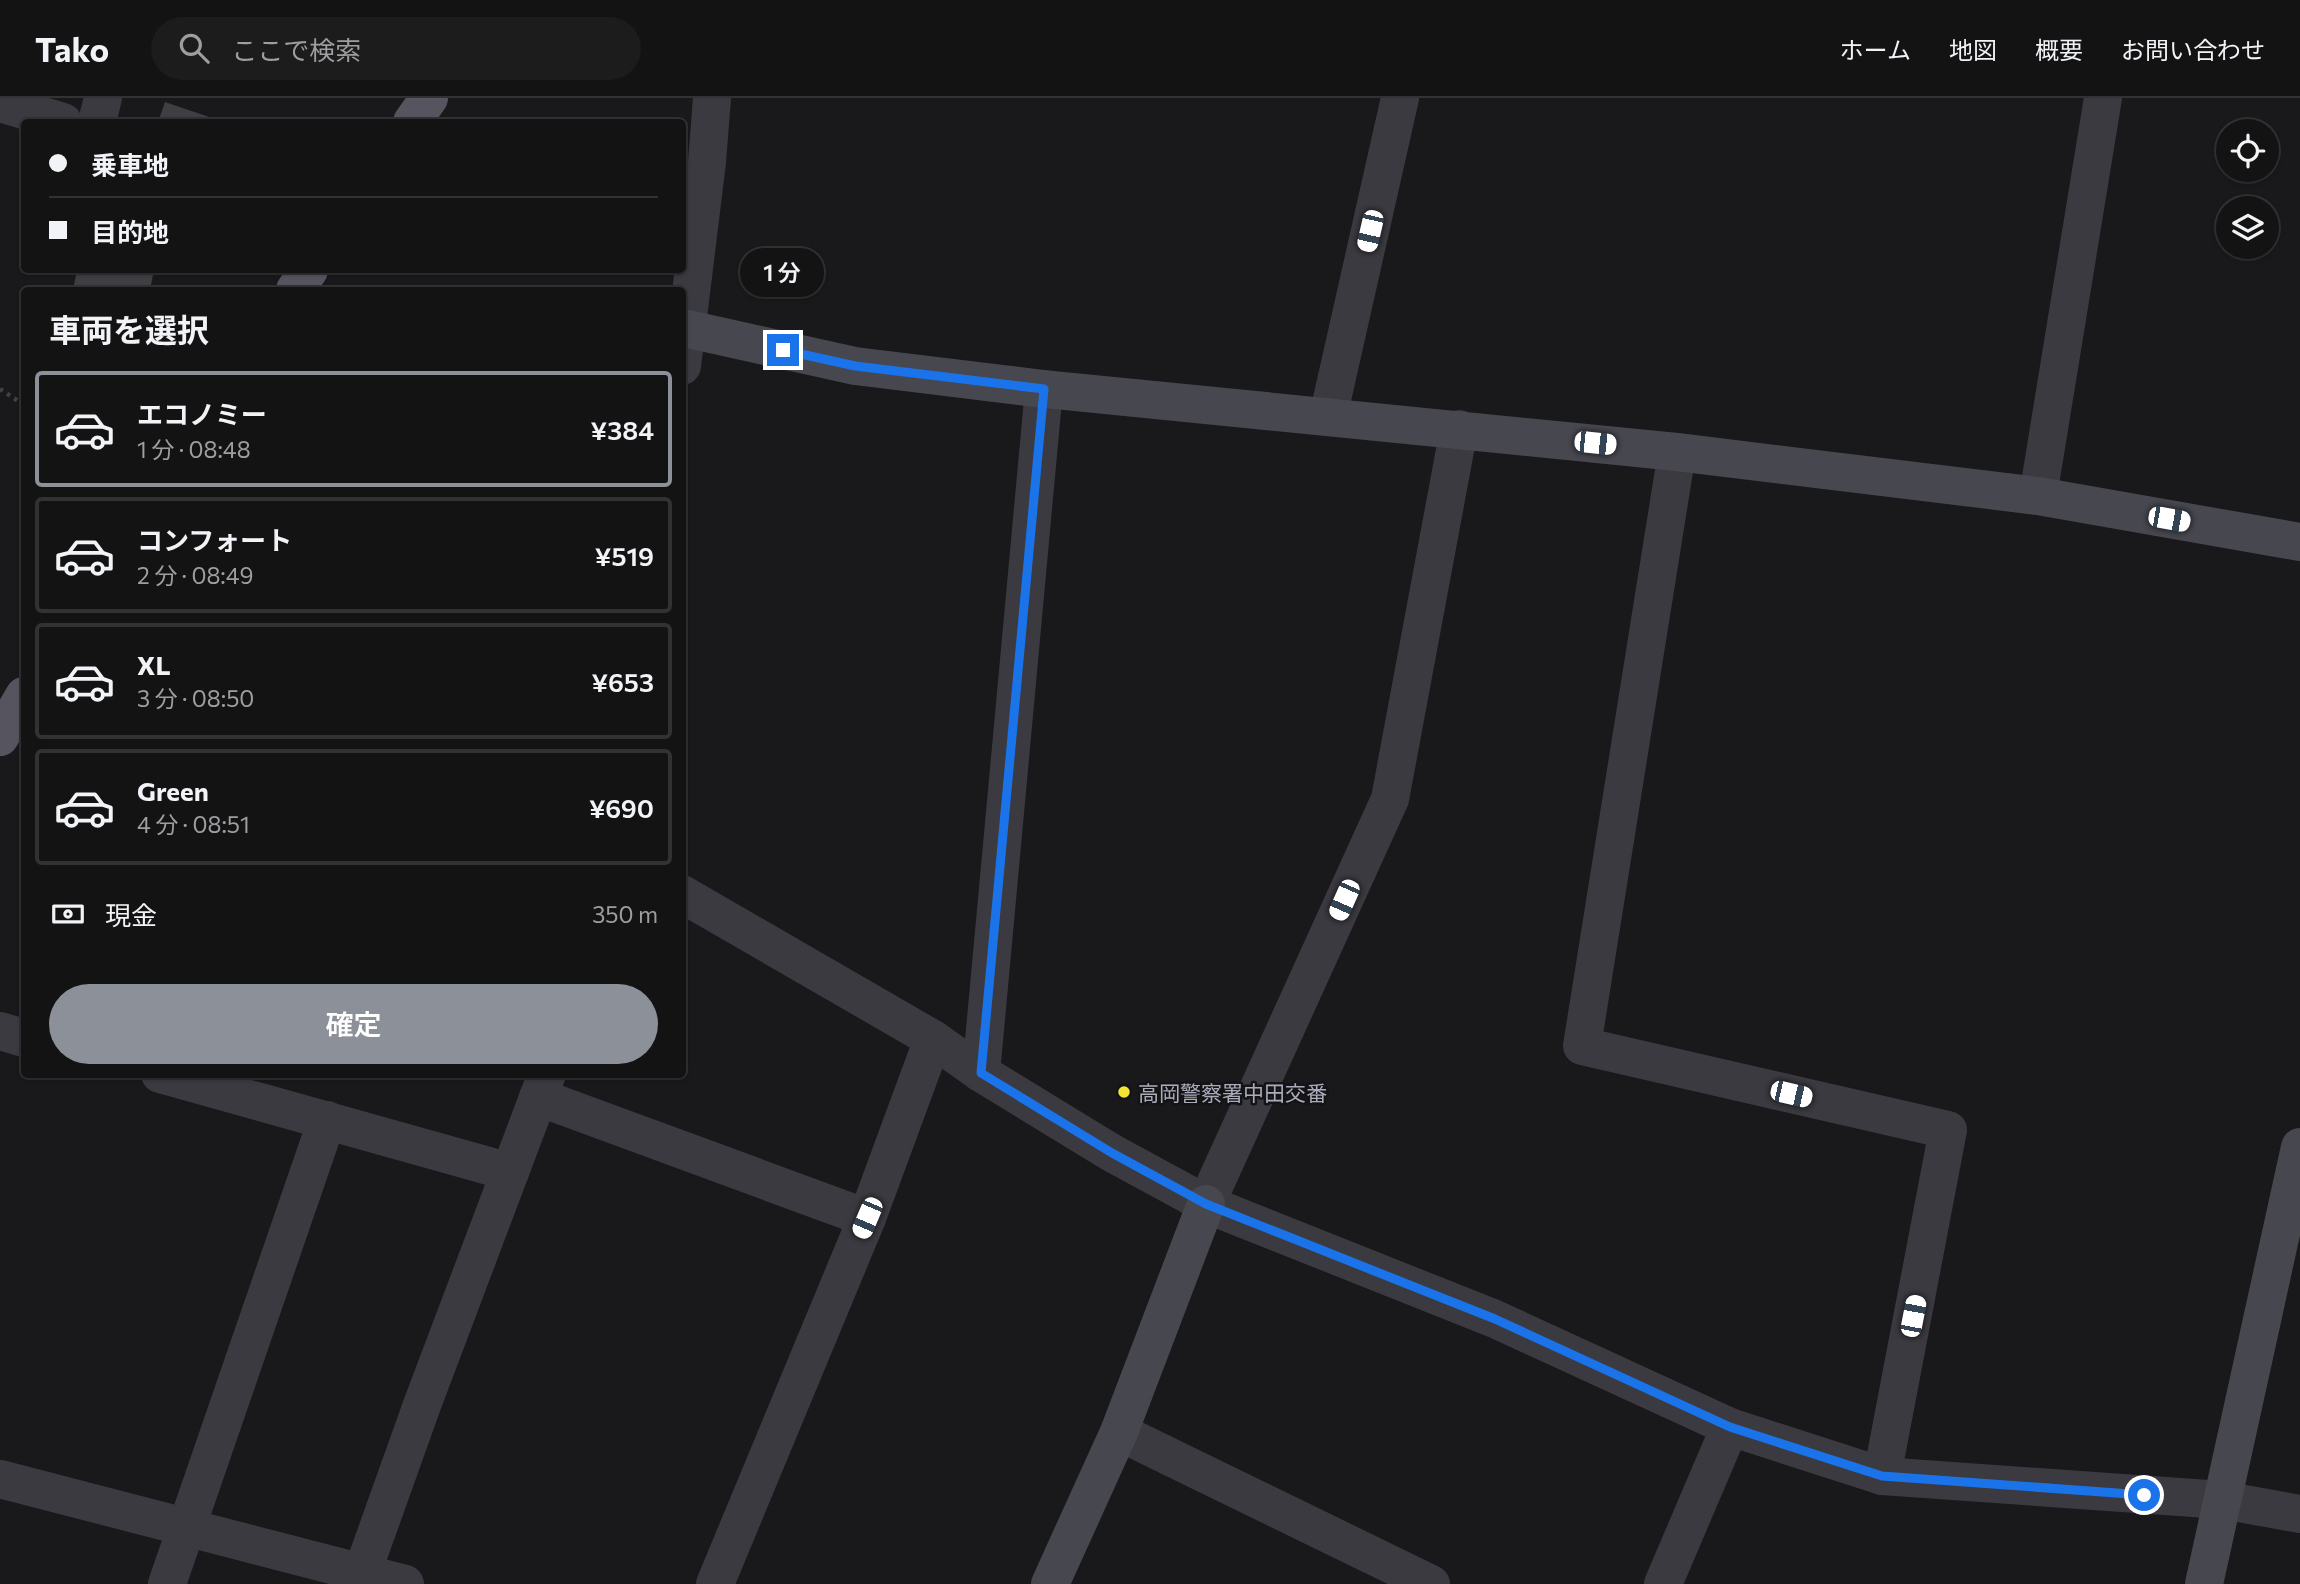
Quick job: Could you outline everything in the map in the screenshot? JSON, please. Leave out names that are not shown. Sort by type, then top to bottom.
[{"type":"main road","points":[[414,119],[429,98]]},
{"type":"main road","points":[[0,737],[21,701]]},
{"type":"street","points":[[98,119],[103,98]]},
{"type":"street","points":[[686,341],[712,98]]},
{"type":"street","points":[[1328,417],[1400,98]]},
{"type":"street","points":[[2038,496],[2103,98]]},
{"type":"street","points":[[0,103],[53,119]]},
{"type":"street","points":[[688,329],[855,366],[1044,389],[1676,452],[2038,496],[2300,542]]},
{"type":"street","points":[[981,1073],[1044,389]]},
{"type":"street","points":[[1050,1584],[1119,1432],[1206,1204],[1390,799],[1459,429]]},
{"type":"street","points":[[1676,452],[1582,1046],[1948,1130],[1882,1476]]},
{"type":"street","points":[[686,896],[933,1038],[981,1073],[1112,1153],[1206,1204],[1495,1319],[1730,1427],[1882,1476],[2222,1500],[2300,1514]]},
{"type":"street","points":[[0,1031],[21,1037]]},
{"type":"street","points":[[715,1584],[867,1218],[933,1038]]},
{"type":"street","points":[[175,1078],[510,1172]]},
{"type":"street","points":[[362,1573],[543,1086],[867,1218]]},
{"type":"street","points":[[167,1584],[327,1120]]},
{"type":"street","points":[[2204,1584],[2300,1147]]},
{"type":"street","points":[[1663,1584],[1730,1427]]},
{"type":"street","points":[[1119,1432],[1431,1584]]},
{"type":"street","points":[[0,1479],[405,1584]]},
{"type":"path","points":[[0,389],[21,402]]},
{"type":"building","points":[[165,102],[215,119],[159,119]]},
{"type":"building","points":[[76,273],[153,273],[151,287],[74,287]]},
{"type":"place","name":"高岡警察署中田交番","points":[[1124,1092]]},
{"type":"route","points":[[783,350],[855,366],[1044,389],[981,1073],[1112,1153],[1206,1204],[1495,1319],[1730,1427],[1882,1476],[2144,1495]]}]
